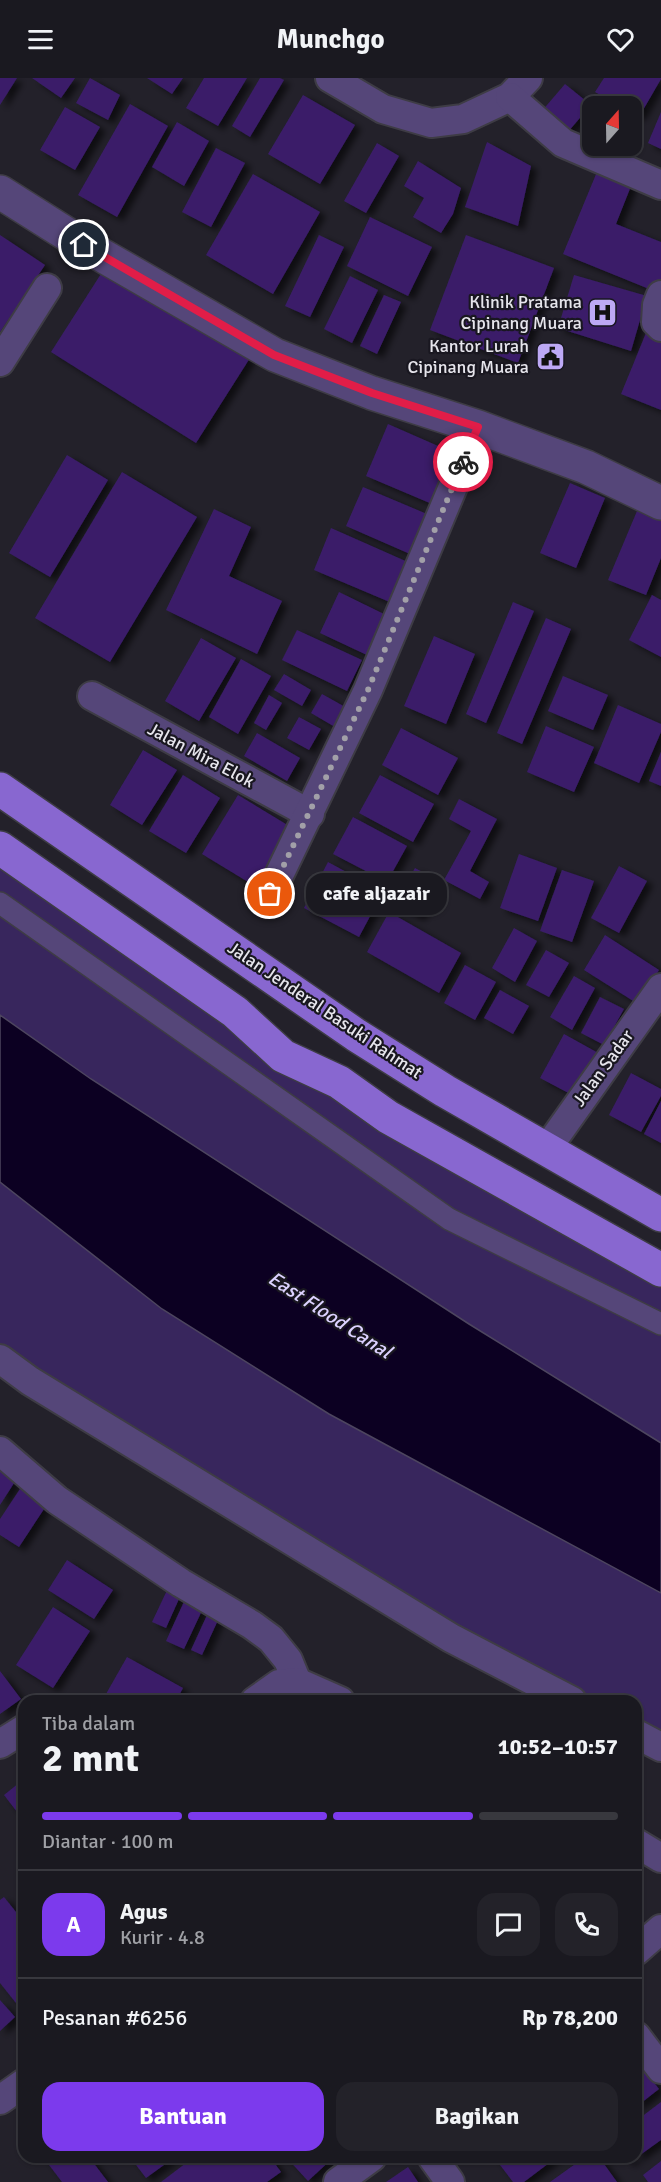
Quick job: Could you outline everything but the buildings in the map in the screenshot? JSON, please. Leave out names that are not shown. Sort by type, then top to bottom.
[{"type":"main road","name":"Jalan Jenderal Basuki Rahmat","points":[[0,789],[357,1035],[445,1091],[661,1215]]},
{"type":"main road","points":[[0,848],[235,1012],[283,1056],[339,1083],[388,1117],[661,1270]]},
{"type":"street","points":[[330,78],[383,109],[431,123],[464,119],[519,87],[563,143],[661,185]]},
{"type":"street","points":[[0,192],[84,245],[274,355],[372,393],[478,427],[586,466],[661,503]]},
{"type":"street","points":[[0,362],[47,288]]},
{"type":"street","points":[[661,295],[657,305],[656,322],[661,327]]},
{"type":"street","points":[[270,894],[368,690],[478,427]]},
{"type":"street","name":"Jalan Mira Elok","points":[[92,696],[310,814]]},
{"type":"street","points":[[0,903],[449,1219],[661,1324]]},
{"type":"street","name":"Jalan Sadar","points":[[546,1150],[661,988]]},
{"type":"street","points":[[0,1359],[39,1386],[451,1638],[560,1695]]},
{"type":"street","points":[[0,1451],[57,1500],[181,1583],[252,1625],[271,1639],[288,1660],[297,1682]]},
{"type":"street","points":[[263,1695],[279,1684],[297,1682],[326,1695]]},
{"type":"street","points":[[0,1744],[18,1733]]},
{"type":"street","points":[[642,1737],[661,1747]]},
{"type":"street","points":[[642,1847],[661,1858]]},
{"type":"street","points":[[642,1946],[661,1929]]},
{"type":"street","points":[[642,2044],[661,2069]]},
{"type":"street","points":[[0,2100],[18,2087]]},
{"type":"street","points":[[338,2182],[364,2163]]},
{"type":"street","points":[[436,2163],[450,2182]]},
{"type":"shaded area","points":[[0,848],[235,1012],[661,1270],[661,1747],[642,1736],[642,1695],[570,1695],[0,1359]]},
{"type":"water","name":"East Flood Canal","points":[[0,1015],[91,1079],[469,1324],[661,1443],[661,1593],[329,1414],[162,1309],[0,1182]]},
{"type":"way so far","points":[[270,894],[368,690],[463,462]]},
{"type":"place","name":"Klinik Pratama Cipinang Muara","points":[[603,312]]},
{"type":"place","name":"Kantor Lurah Cipinang Muara","points":[[550,356]]},
{"type":"place","name":"cafe aljazair","points":[[270,894]]},
{"type":"route","points":[[84,245],[274,355],[372,393],[478,427],[463,462]]}]
